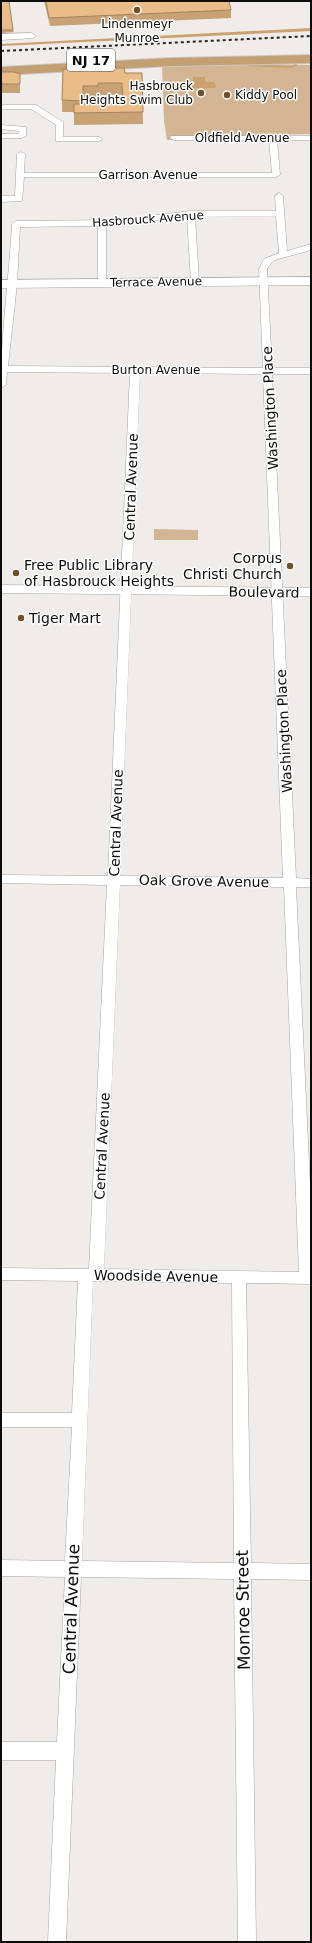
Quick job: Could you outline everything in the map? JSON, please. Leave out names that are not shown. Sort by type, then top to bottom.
[{"type":"highway","name":"NJ 17","points":[[1,65],[181,56],[311,54]]},
{"type":"highway","name":"NJ 17","points":[[1,71],[171,62],[311,60]]},
{"type":"main road","name":"Terrace Avenue","points":[[7,284],[311,281]]},
{"type":"street","points":[[1,37],[31,36]]},
{"type":"street","points":[[1,107],[33,107],[60,124],[59,139],[99,139]]},
{"type":"street","points":[[1,127],[23,129],[22,136],[1,136]]},
{"type":"street","name":"Oldfield Avenue","points":[[174,138],[311,138]]},
{"type":"street","name":"Garrison Avenue","points":[[20,175],[276,175],[274,138]]},
{"type":"street","points":[[1,199],[19,199],[22,154]]},
{"type":"street","points":[[279,196],[283,254],[311,247]]},
{"type":"street","name":"Hasbrouck Avenue","points":[[7,284],[16,224],[102,223],[191,214],[280,213]]},
{"type":"street","points":[[191,214],[195,282]]},
{"type":"street","points":[[102,223],[102,283]]},
{"type":"street","name":"Washington Place","points":[[283,254],[272,258],[265,265],[264,282],[309,1278]]},
{"type":"street","points":[[1,385],[7,284]]},
{"type":"street","name":"Burton Avenue","points":[[2,369],[311,371]]},
{"type":"street","name":"Central Avenue","points":[[57,1942],[79,1420],[91,1275],[114,880],[135,370]]},
{"type":"street","name":"Boulevard","points":[[1,589],[311,592]]},
{"type":"street","name":"Oak Grove Avenue","points":[[1,879],[311,882]]},
{"type":"street","name":"Woodside Avenue","points":[[1,1274],[309,1278]]},
{"type":"street","name":"Monroe Street","points":[[239,1278],[247,1942]]},
{"type":"street","points":[[1,1420],[79,1420]]},
{"type":"street","points":[[1,1568],[311,1572]]},
{"type":"street","points":[[1,1751],[65,1751]]},
{"type":"shaded area","points":[[311,28],[311,31],[1,46],[1,44]]},
{"type":"shaded area","points":[[249,64],[311,65],[311,134],[265,135],[263,140],[167,140],[164,121],[162,66]]},
{"type":"shaded area","points":[[193,77],[205,77],[205,82],[214,82],[216,86],[215,88],[184,88],[184,82],[193,82]]},
{"type":"shaded area","points":[[154,529],[198,530],[198,540],[154,540]]},
{"type":"building","points":[[1,1],[9,1],[13,30],[1,30]]},
{"type":"building","name":"Lindenmeyr Munroe","points":[[46,1],[229,1],[231,10],[49,18]]},
{"type":"building","points":[[114,68],[124,68],[125,73],[142,73],[143,112],[74,113],[74,104],[123,104],[122,83],[98,83],[98,86],[83,86],[83,101],[62,100],[63,69],[114,71]]},
{"type":"building","points":[[1,72],[14,72],[20,74],[20,84],[1,84]]},
{"type":"waterway","points":[[247,65],[291,67],[296,65]]},
{"type":"railway","points":[[1,51],[311,36]]},
{"type":"place","name":"Lindenmeyr Munroe","points":[[137,10]]},
{"type":"place","name":"Hasbrouck Heights Swim Club","points":[[201,93]]},
{"type":"place","name":"Kiddy Pool","points":[[227,95]]},
{"type":"place","name":"Corpus Christi Church","points":[[290,566]]},
{"type":"place","name":"Free Public Library of Hasbrouck Heights","points":[[16,573]]},
{"type":"place","name":"Tiger Mart","points":[[21,618]]}]
